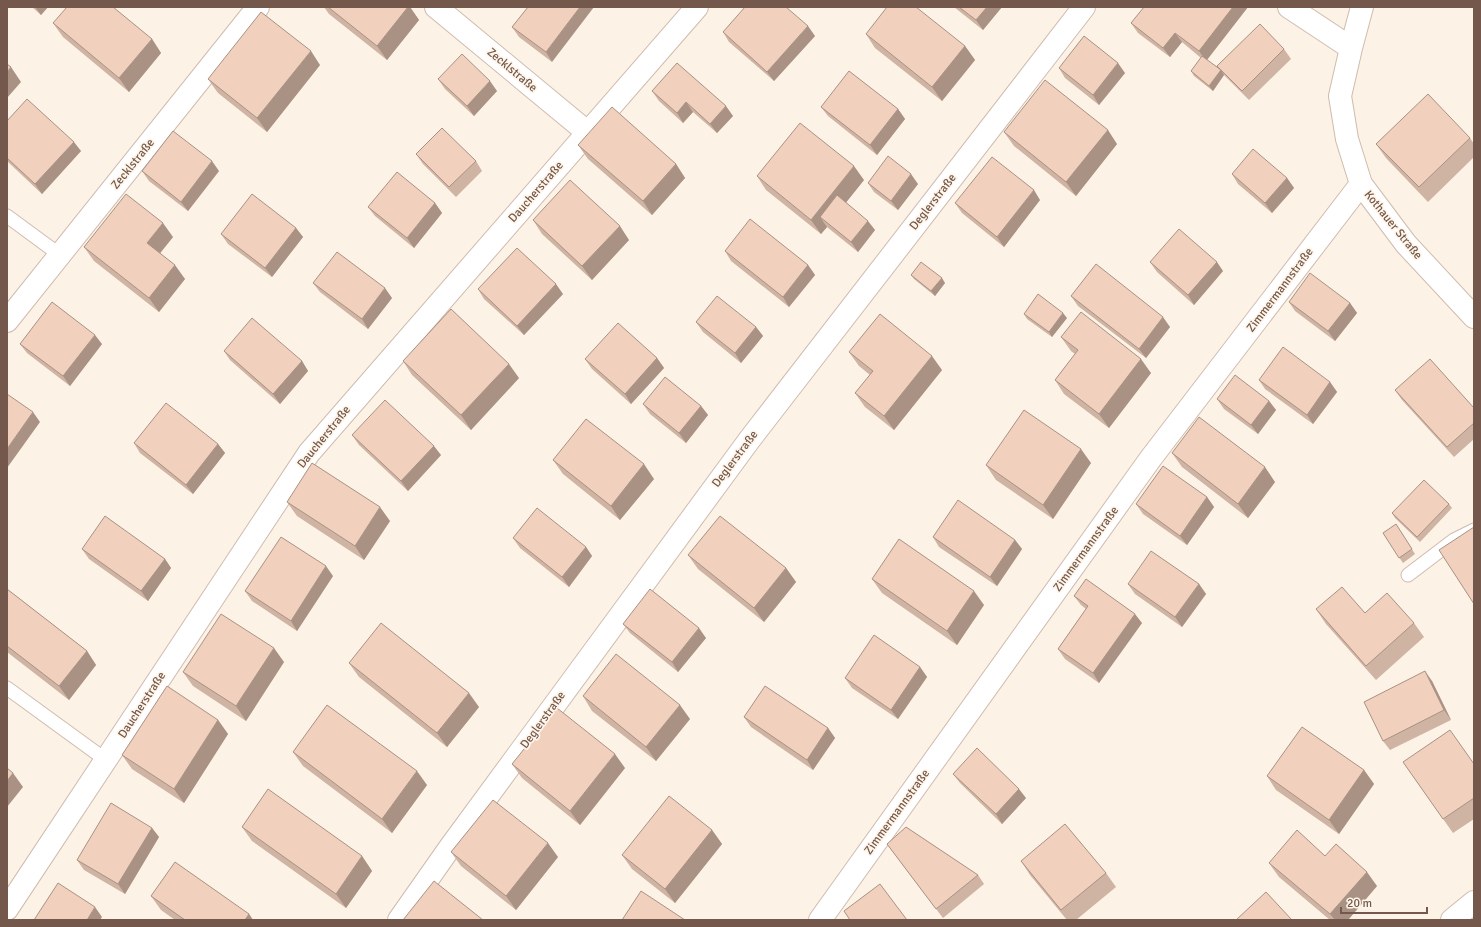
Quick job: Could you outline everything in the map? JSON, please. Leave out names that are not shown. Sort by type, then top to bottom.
[{"type":"street","name":"Zecklstraße","points":[[7,321],[258,7]]},
{"type":"street","name":"Zecklstraße","points":[[436,7],[587,132]]},
{"type":"street","name":"Daucherstraße","points":[[7,909],[309,453],[697,7]]},
{"type":"street","name":"Deglerstraße","points":[[399,920],[451,846],[750,439],[1084,7]]},
{"type":"street","points":[[1289,7],[1351,48]]},
{"type":"street","name":"Kothauer Straße","points":[[1362,7],[1340,96],[1347,139],[1361,184],[1406,244],[1474,317]]},
{"type":"street","name":"Zimmermannstraße","points":[[820,920],[1152,458],[1361,184]]},
{"type":"street","points":[[1452,920],[1474,902]]},
{"type":"lane","points":[[7,216],[60,255]]},
{"type":"lane","points":[[1408,575],[1454,540],[1474,530]]},
{"type":"lane","points":[[7,688],[106,760]]},
{"type":"building","points":[[67,7],[113,7],[152,39],[119,78],[53,23]]},
{"type":"building","points":[[328,7],[408,7],[377,46]]},
{"type":"building","points":[[528,7],[580,7],[546,52],[512,27]]},
{"type":"building","points":[[745,7],[786,7],[808,26],[767,72],[723,32]]},
{"type":"building","points":[[887,7],[916,7],[965,46],[932,87],[866,34]]},
{"type":"building","points":[[959,7],[987,7],[976,20]]},
{"type":"building","points":[[1144,7],[1233,7],[1199,51],[1175,33],[1163,48],[1131,23]]},
{"type":"building","points":[[261,12],[311,51],[257,118],[208,79]]},
{"type":"building","points":[[1260,24],[1284,49],[1242,91],[1217,66]]},
{"type":"building","points":[[1084,36],[1118,63],[1093,95],[1059,68]]},
{"type":"building","points":[[462,54],[490,81],[467,106],[438,79]]},
{"type":"building","points":[[1202,56],[1221,70],[1209,86],[1191,71]]},
{"type":"building","points":[[677,63],[726,106],[710,124],[686,102],[677,113],[652,91]]},
{"type":"building","points":[[7,64],[11,67],[7,72]]},
{"type":"building","points":[[849,71],[898,109],[870,145],[821,107]]},
{"type":"building","points":[[1045,80],[1108,130],[1066,182],[1004,132]]},
{"type":"building","points":[[1428,94],[1470,138],[1419,187],[1376,144]]},
{"type":"building","points":[[27,99],[74,142],[35,184],[7,158],[7,121]]},
{"type":"building","points":[[612,107],[676,164],[643,201],[578,145]]},
{"type":"building","points":[[800,123],[854,166],[811,220],[757,176]]},
{"type":"building","points":[[442,128],[476,161],[449,187],[416,154]]},
{"type":"building","points":[[173,131],[212,161],[181,202],[142,171]]},
{"type":"building","points":[[1253,149],[1287,178],[1265,203],[1232,174]]},
{"type":"building","points":[[888,156],[911,174],[891,201],[868,183]]},
{"type":"building","points":[[992,157],[1034,190],[997,237],[955,203]]},
{"type":"building","points":[[397,172],[435,203],[407,238],[368,207]]},
{"type":"building","points":[[570,180],[620,226],[582,266],[533,220]]},
{"type":"building","points":[[126,194],[163,223],[147,243],[175,265],[149,298],[84,247]]},
{"type":"building","points":[[252,194],[296,228],[265,268],[221,234]]},
{"type":"building","points":[[837,195],[868,221],[851,242],[820,217]]},
{"type":"building","points":[[750,219],[808,265],[783,297],[725,251]]},
{"type":"building","points":[[1179,229],[1217,262],[1188,295],[1150,262]]},
{"type":"building","points":[[517,248],[556,284],[517,326],[478,289]]},
{"type":"building","points":[[337,252],[385,288],[362,319],[313,283]]},
{"type":"building","points":[[921,262],[942,278],[931,291],[911,275]]},
{"type":"building","points":[[1096,264],[1163,317],[1139,349],[1071,296]]},
{"type":"building","points":[[1310,273],[1350,303],[1328,331],[1289,302]]},
{"type":"building","points":[[1038,294],[1063,313],[1049,332],[1024,314]]},
{"type":"building","points":[[717,296],[756,327],[735,353],[696,322]]},
{"type":"building","points":[[52,302],[95,335],[63,376],[20,344]]},
{"type":"building","points":[[451,309],[509,364],[461,415],[403,361]]},
{"type":"building","points":[[1081,312],[1141,359],[1099,414],[1055,380],[1078,350],[1061,337]]},
{"type":"building","points":[[880,314],[932,356],[884,416],[855,393],[873,371],[849,352]]},
{"type":"building","points":[[252,318],[302,361],[273,394],[224,351]]},
{"type":"building","points":[[618,323],[657,358],[625,394],[585,359]]},
{"type":"building","points":[[1283,347],[1330,382],[1307,415],[1259,380]]},
{"type":"building","points":[[1430,359],[1474,408],[1474,423],[1447,447],[1395,390]]},
{"type":"building","points":[[1235,375],[1269,401],[1251,425],[1217,399]]},
{"type":"building","points":[[665,377],[701,406],[679,433],[643,404]]},
{"type":"building","points":[[7,394],[33,412],[7,449]]},
{"type":"building","points":[[385,400],[434,446],[401,481],[352,435]]},
{"type":"building","points":[[166,403],[218,444],[186,485],[134,443]]},
{"type":"building","points":[[1024,410],[1081,449],[1043,505],[986,465]]},
{"type":"building","points":[[1199,417],[1265,467],[1238,504],[1172,453]]},
{"type":"building","points":[[586,419],[644,464],[611,506],[553,460]]},
{"type":"building","points":[[312,463],[380,507],[355,546],[287,502]]},
{"type":"building","points":[[1163,466],[1207,497],[1180,536],[1136,504]]},
{"type":"building","points":[[1424,480],[1449,504],[1417,537],[1392,513]]},
{"type":"building","points":[[958,500],[1015,540],[990,577],[933,537]]},
{"type":"building","points":[[537,508],[586,547],[562,577],[513,538]]},
{"type":"building","points":[[105,516],[165,559],[141,591],[82,549]]},
{"type":"building","points":[[720,516],[786,568],[754,608],[688,555]]},
{"type":"building","points":[[1396,524],[1412,549],[1399,558],[1383,533]]},
{"type":"building","points":[[1474,527],[1474,604],[1439,550]]},
{"type":"building","points":[[281,537],[326,566],[291,621],[245,591]]},
{"type":"building","points":[[899,539],[974,591],[947,631],[872,579]]},
{"type":"building","points":[[1151,551],[1199,584],[1175,617],[1128,584]]},
{"type":"building","points":[[1086,579],[1135,614],[1093,673],[1058,649],[1088,606],[1074,596]]},
{"type":"building","points":[[1342,587],[1365,613],[1387,593],[1414,623],[1366,666],[1316,609]]},
{"type":"building","points":[[7,589],[87,651],[59,686],[7,646]]},
{"type":"building","points":[[650,589],[699,628],[672,662],[623,624]]},
{"type":"building","points":[[221,614],[274,648],[236,706],[183,672]]},
{"type":"building","points":[[381,623],[469,693],[437,733],[349,663]]},
{"type":"building","points":[[874,635],[920,667],[891,710],[845,678]]},
{"type":"building","points":[[616,654],[680,705],[646,747],[583,696]]},
{"type":"building","points":[[1425,671],[1444,710],[1383,741],[1364,702]]},
{"type":"building","points":[[167,686],[218,720],[174,789],[122,755]]},
{"type":"building","points":[[765,686],[828,728],[807,760],[744,717]]},
{"type":"building","points":[[327,705],[417,771],[382,819],[293,752]]},
{"type":"building","points":[[557,708],[615,754],[570,811],[512,764]]},
{"type":"building","points":[[1302,727],[1364,770],[1329,820],[1267,776]]},
{"type":"building","points":[[1450,730],[1474,764],[1474,798],[1443,819],[1403,762]]},
{"type":"building","points":[[977,748],[1019,789],[996,814],[953,774]]},
{"type":"building","points":[[7,768],[13,773],[7,781]]},
{"type":"building","points":[[268,789],[362,856],[336,894],[242,827]]},
{"type":"building","points":[[669,796],[712,830],[665,889],[622,855]]},
{"type":"building","points":[[493,800],[548,843],[506,896],[451,852]]},
{"type":"building","points":[[111,803],[152,828],[118,884],[77,860]]},
{"type":"building","points":[[1065,824],[1106,873],[1061,910],[1021,861]]},
{"type":"building","points":[[906,827],[978,875],[936,909],[887,844]]},
{"type":"building","points":[[1297,830],[1325,856],[1336,844],[1367,872],[1330,914],[1269,863]]},
{"type":"building","points":[[175,862],[249,914],[245,920],[185,920],[151,896]]},
{"type":"building","points":[[434,881],[483,920],[403,920]]},
{"type":"building","points":[[58,883],[95,907],[87,920],[34,920]]},
{"type":"building","points":[[880,884],[907,920],[850,920],[844,911]]},
{"type":"building","points":[[641,891],[685,920],[622,920]]},
{"type":"building","points":[[1266,892],[1292,920],[1236,920]]}]
